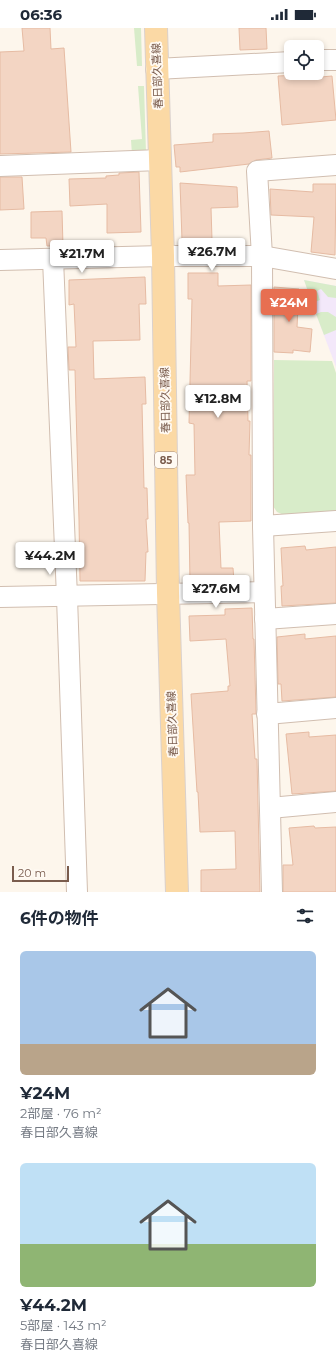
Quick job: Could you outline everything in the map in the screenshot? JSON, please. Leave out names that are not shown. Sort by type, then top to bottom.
[{"type":"main road","name":"春日部久喜線","points":[[156,28],[156,69],[163,256],[168,593],[177,892]]},
{"type":"street","points":[[324,60],[336,60]]},
{"type":"street","points":[[156,69],[284,62]]},
{"type":"street","points":[[0,166],[160,160]]},
{"type":"street","points":[[272,892],[262,526],[262,256],[257,171],[336,165]]},
{"type":"street","points":[[0,260],[163,256],[262,256],[336,269]]},
{"type":"street","points":[[53,259],[77,892]]},
{"type":"street","points":[[262,526],[336,522]]},
{"type":"street","points":[[0,597],[67,597],[168,593],[264,592]]},
{"type":"street","points":[[265,619],[336,614]]},
{"type":"street","points":[[267,714],[336,708]]},
{"type":"street","points":[[270,808],[336,802]]},
{"type":"shaded area","points":[[304,280],[336,286],[336,367],[316,314]]},
{"type":"green space","points":[[134,28],[141,28],[142,66],[137,66]]},
{"type":"green space","points":[[138,86],[144,86],[146,153],[132,155],[131,140],[142,139]]},
{"type":"green space","points":[[304,280],[336,286],[336,298],[328,297],[321,289],[317,291],[320,300],[312,303]]},
{"type":"green space","points":[[328,312],[336,317],[336,330],[324,335],[316,314]]},
{"type":"green space","points":[[274,360],[332,361],[336,373],[336,511],[284,515],[277,512],[273,506]]},
{"type":"building","points":[[22,28],[50,28],[51,49],[64,48],[71,152],[0,154],[0,52],[24,51]]},
{"type":"building","points":[[239,28],[266,28],[267,49],[240,50]]},
{"type":"building","points":[[278,76],[284,76],[284,80],[324,80],[324,77],[332,76],[336,120],[282,125]]},
{"type":"building","points":[[269,131],[272,158],[256,160],[249,164],[180,172],[180,167],[176,167],[174,145],[213,142],[213,134]]},
{"type":"building","points":[[139,172],[141,232],[107,233],[107,204],[70,206],[69,179],[106,178],[106,176],[119,175],[119,173]]},
{"type":"building","points":[[0,177],[22,177],[24,209],[0,210]]},
{"type":"building","points":[[180,183],[237,187],[238,207],[211,208],[212,240],[182,240]]},
{"type":"building","points":[[313,184],[336,184],[335,255],[311,252],[314,217],[271,215],[270,189],[313,192]]},
{"type":"building","points":[[62,211],[63,246],[47,246],[46,238],[31,238],[31,212]]},
{"type":"building","points":[[188,273],[218,273],[218,286],[251,285],[251,381],[247,381],[248,421],[250,421],[249,455],[251,455],[251,521],[219,522],[221,568],[233,568],[234,581],[190,582],[189,523],[186,475],[195,475],[194,424],[189,423],[192,299],[188,299]]},
{"type":"building","points":[[145,277],[146,304],[139,304],[140,340],[93,341],[94,379],[145,377],[146,404],[142,404],[144,488],[147,488],[148,519],[146,519],[148,552],[146,552],[145,581],[80,581],[75,370],[69,370],[68,347],[76,347],[74,304],[69,305],[69,280]]},
{"type":"building","points":[[274,287],[299,289],[297,327],[312,329],[310,352],[293,350],[293,353],[274,352]]},
{"type":"building","points":[[305,546],[306,550],[336,547],[336,603],[282,606],[281,586],[283,586],[281,548]]},
{"type":"building","points":[[252,608],[256,714],[252,714],[255,759],[257,759],[260,892],[201,892],[201,870],[236,869],[235,831],[200,832],[191,694],[228,691],[228,686],[230,686],[226,639],[190,641],[189,616],[225,615],[225,609]]},
{"type":"building","points":[[305,634],[305,639],[336,636],[336,697],[282,701],[281,684],[278,684],[277,637]]},
{"type":"building","points":[[309,732],[309,737],[336,735],[336,791],[292,794],[286,734]]},
{"type":"building","points":[[314,826],[315,828],[336,827],[336,892],[283,892],[283,865],[293,865],[289,828]]}]
